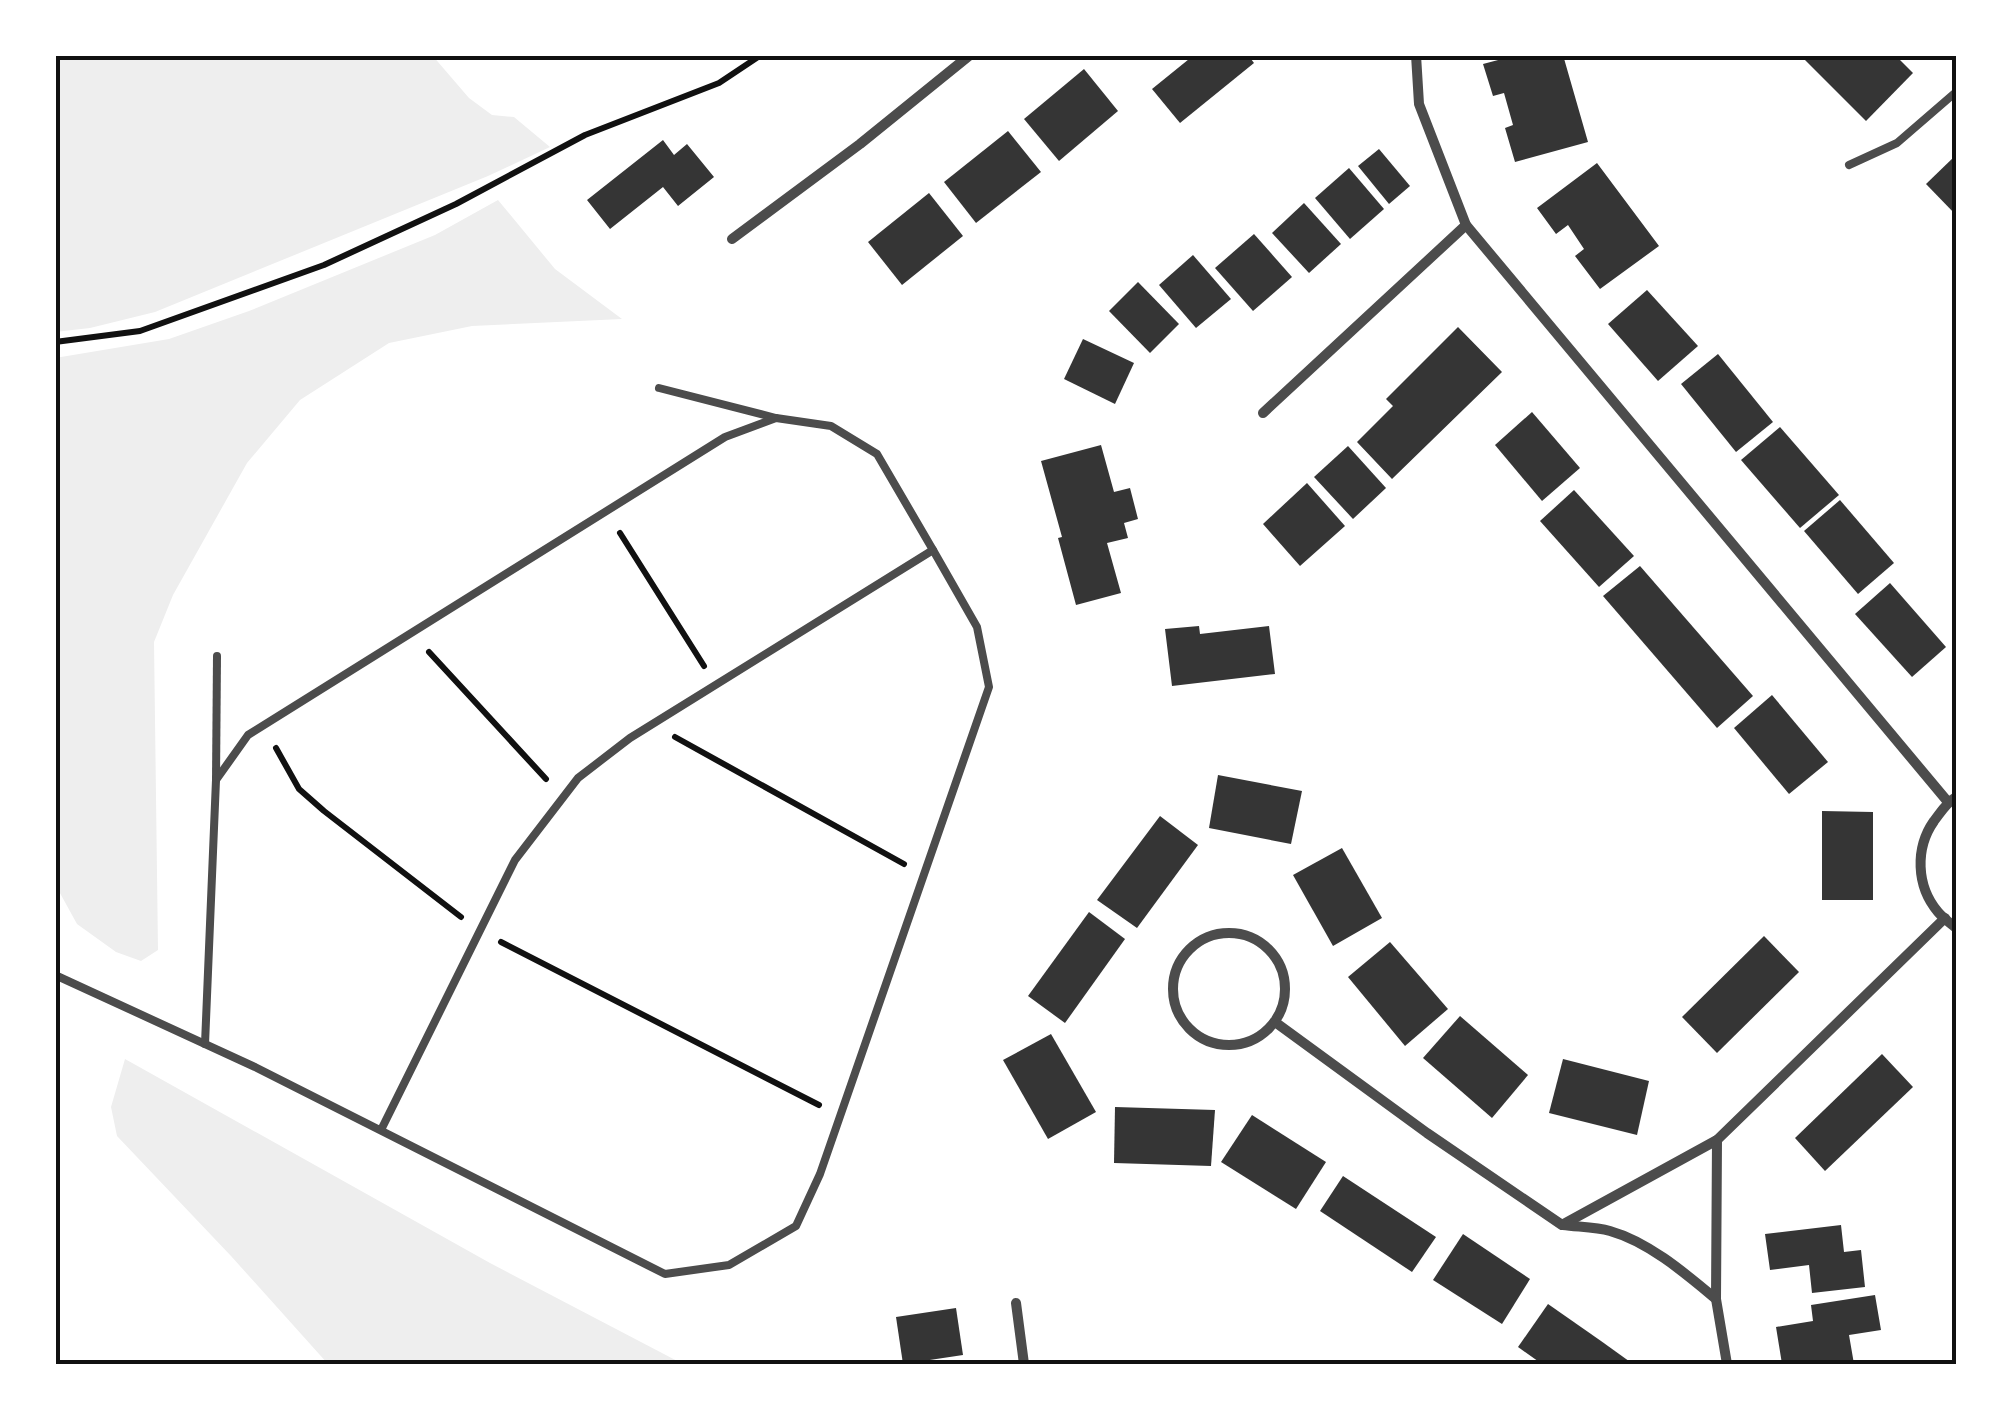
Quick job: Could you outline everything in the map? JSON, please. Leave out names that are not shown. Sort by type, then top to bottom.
[{"type":"street","points":[[732,239],[860,144],[970,55]]},
{"type":"street","points":[[1416,55],[1420,104],[1466,225],[1952,799],[1926,833],[1920,860],[1923,887],[1936,911],[1956,928]]},
{"type":"street","points":[[1263,413],[1466,225]]},
{"type":"street","points":[[1562,1225],[1717,1140],[1945,918]]},
{"type":"street","points":[[1235,932],[1270,949],[1281,966],[1286,985],[1275,1022],[1248,1042],[1231,1046],[1198,1037],[1177,1010],[1172,992],[1174,972],[1183,954],[1197,941],[1216,933],[1235,932]]},
{"type":"street","points":[[1275,1022],[1562,1225],[1610,1231],[1651,1250],[1716,1299]]},
{"type":"street","points":[[1717,1140],[1716,1299],[1726,1364]]},
{"type":"street","points":[[1016,1303],[1024,1364]]},
{"type":"lane","points":[[1849,165],[1897,143],[1956,92]]},
{"type":"lane","points":[[55,975],[380,1130],[665,1274],[728,1265],[796,1226],[841,1116],[989,687],[977,628],[876,454],[831,426],[776,418],[660,388]]},
{"type":"lane","points":[[216,780],[248,735],[725,437],[776,418]]},
{"type":"lane","points":[[380,1130],[515,860],[578,778],[652,724],[933,550]]},
{"type":"lane","points":[[204,1044],[218,656]]},
{"type":"path","points":[[55,342],[140,331],[324,265],[456,204],[585,135],[719,83],[761,55]]},
{"type":"path","points":[[606,511],[716,684]]},
{"type":"path","points":[[412,632],[563,798]]},
{"type":"path","points":[[652,724],[924,875]]},
{"type":"path","points":[[264,726],[300,789],[480,931],[841,1116]]},
{"type":"shaded area","points":[[55,55],[432,55],[469,98],[492,115],[514,117],[550,147],[155,312],[55,332]]},
{"type":"shaded area","points":[[498,200],[555,269],[622,319],[472,326],[389,343],[300,400],[247,463],[173,595],[154,642],[158,950],[141,961],[116,952],[77,924],[55,884],[55,358],[169,339],[249,311],[435,235]]},
{"type":"shaded area","points":[[125,1059],[490,1263],[683,1364],[328,1364],[117,1136],[111,1107]]},
{"type":"building","points":[[1194,55],[1248,55],[1254,63],[1180,123],[1152,89]]},
{"type":"building","points":[[1517,55],[1563,55],[1588,142],[1515,162],[1505,128],[1513,125],[1504,93],[1493,96],[1483,64]]},
{"type":"building","points":[[1800,55],[1895,55],[1913,73],[1866,121]]},
{"type":"building","points":[[1084,69],[1118,111],[1059,161],[1024,119]]},
{"type":"building","points":[[1008,131],[1041,172],[976,223],[944,182]]},
{"type":"building","points":[[663,140],[674,155],[687,144],[714,177],[678,206],[663,187],[610,229],[587,200]]},
{"type":"building","points":[[1379,149],[1410,186],[1389,204],[1358,166]]},
{"type":"building","points":[[1956,155],[1956,215],[1926,184]]},
{"type":"building","points":[[1597,163],[1659,246],[1600,289],[1575,256],[1584,249],[1568,225],[1556,234],[1537,208]]},
{"type":"building","points":[[1349,168],[1384,209],[1350,239],[1315,198]]},
{"type":"building","points":[[929,193],[963,236],[902,285],[868,242]]},
{"type":"building","points":[[1304,203],[1341,244],[1309,273],[1272,233]]},
{"type":"building","points":[[1254,234],[1292,277],[1253,311],[1215,268]]},
{"type":"building","points":[[1193,255],[1231,299],[1196,328],[1159,285]]},
{"type":"building","points":[[1138,282],[1179,324],[1150,353],[1109,311]]},
{"type":"building","points":[[1647,290],[1698,346],[1658,381],[1608,324]]},
{"type":"building","points":[[1458,327],[1502,372],[1392,479],[1357,442],[1393,406],[1386,399]]},
{"type":"building","points":[[1083,339],[1134,363],[1115,404],[1064,379]]},
{"type":"building","points":[[1718,354],[1773,422],[1736,452],[1681,384]]},
{"type":"building","points":[[1532,412],[1580,468],[1542,501],[1495,445]]},
{"type":"building","points":[[1780,427],[1839,495],[1800,528],[1741,460]]},
{"type":"building","points":[[1101,445],[1114,492],[1130,488],[1138,519],[1124,523],[1128,538],[1107,543],[1121,593],[1076,605],[1041,461]]},
{"type":"building","points":[[1348,446],[1386,488],[1353,519],[1314,477]]},
{"type":"building","points":[[1307,483],[1345,526],[1300,566],[1263,524]]},
{"type":"building","points":[[1574,490],[1634,556],[1599,587],[1540,521]]},
{"type":"building","points":[[1840,500],[1894,563],[1858,594],[1804,531]]},
{"type":"building","points":[[1640,566],[1753,696],[1717,728],[1603,596]]},
{"type":"building","points":[[1890,583],[1946,647],[1912,677],[1855,614]]},
{"type":"building","points":[[1199,626],[1200,634],[1269,626],[1275,674],[1172,686],[1165,629]]},
{"type":"building","points":[[1772,695],[1828,762],[1789,794],[1734,728]]},
{"type":"building","points":[[1218,775],[1302,791],[1291,844],[1209,828]]},
{"type":"building","points":[[1822,811],[1873,812],[1873,900],[1822,900]]},
{"type":"building","points":[[1160,816],[1198,845],[1137,928],[1097,900]]},
{"type":"building","points":[[1342,848],[1382,918],[1333,946],[1293,875]]},
{"type":"building","points":[[1089,912],[1125,939],[1065,1023],[1028,996]]},
{"type":"building","points":[[1764,936],[1799,972],[1717,1053],[1682,1017]]},
{"type":"building","points":[[1390,942],[1448,1009],[1405,1046],[1348,977]]},
{"type":"building","points":[[1460,1016],[1528,1075],[1492,1118],[1423,1058]]},
{"type":"building","points":[[1051,1034],[1096,1112],[1048,1139],[1003,1060]]},
{"type":"building","points":[[1882,1054],[1913,1087],[1825,1171],[1795,1138]]},
{"type":"building","points":[[1563,1059],[1649,1081],[1637,1135],[1549,1113]]},
{"type":"building","points":[[1115,1107],[1215,1110],[1211,1166],[1114,1163]]},
{"type":"building","points":[[1252,1115],[1326,1162],[1296,1209],[1221,1162]]},
{"type":"building","points":[[1343,1176],[1436,1237],[1412,1272],[1320,1211]]},
{"type":"building","points":[[1841,1225],[1844,1252],[1861,1250],[1865,1287],[1812,1293],[1809,1265],[1770,1270],[1765,1234]]},
{"type":"building","points":[[1463,1234],[1530,1279],[1502,1324],[1433,1280]]},
{"type":"building","points":[[1875,1295],[1881,1330],[1849,1335],[1854,1364],[1782,1364],[1776,1327],[1813,1321],[1811,1305]]},
{"type":"building","points":[[1548,1304],[1633,1364],[1542,1364],[1518,1347]]},
{"type":"building","points":[[956,1308],[963,1355],[903,1364],[896,1317]]}]
